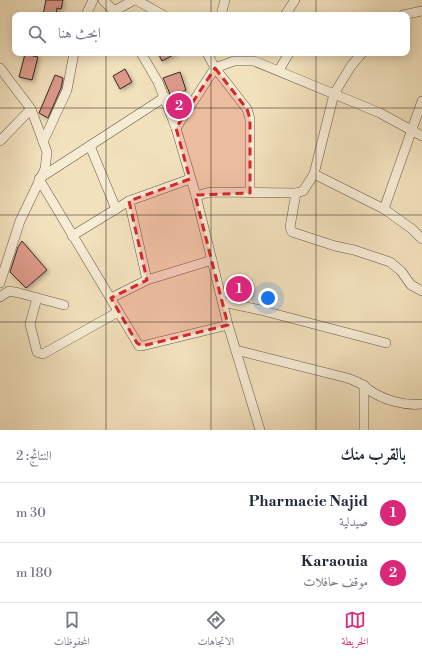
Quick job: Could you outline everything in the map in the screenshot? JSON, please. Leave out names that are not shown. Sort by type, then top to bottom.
[{"type":"street","points":[[87,12],[93,0]]},
{"type":"street","points":[[103,0],[114,12]]},
{"type":"street","points":[[117,12],[135,0],[157,12]]},
{"type":"street","points":[[222,12],[225,0]]},
{"type":"street","points":[[287,12],[295,0]]},
{"type":"street","points":[[410,14],[422,11]]},
{"type":"street","points":[[43,142],[67,90],[73,56]]},
{"type":"street","points":[[143,56],[158,82],[176,128],[196,196],[228,325],[260,430]]},
{"type":"street","points":[[209,56],[215,68],[247,109],[250,119],[250,193]]},
{"type":"street","points":[[279,70],[287,56]]},
{"type":"street","points":[[196,196],[210,192],[296,193],[303,191],[314,174],[334,94],[351,66],[359,56]]},
{"type":"street","points":[[176,128],[215,68],[232,57],[257,57],[279,70],[380,113],[422,136]]},
{"type":"street","points":[[0,68],[31,109],[47,152],[45,169],[20,220],[0,283]]},
{"type":"street","points":[[39,179],[164,97]]},
{"type":"street","points":[[384,209],[422,101]]},
{"type":"street","points":[[0,141],[31,109]]},
{"type":"street","points":[[90,146],[116,209]]},
{"type":"street","points":[[314,174],[384,209],[412,229],[422,239]]},
{"type":"street","points":[[39,179],[137,343],[142,346],[228,325]]},
{"type":"street","points":[[72,236],[130,201],[190,179]]},
{"type":"street","points":[[296,193],[290,227],[292,232],[390,262],[401,271],[411,285],[422,291]]},
{"type":"street","points":[[130,201],[147,280]]},
{"type":"street","points":[[111,298],[147,280],[212,260]]},
{"type":"street","points":[[0,296],[9,291],[64,305]]},
{"type":"street","points":[[37,298],[30,328],[37,352],[42,354],[118,312]]},
{"type":"street","points":[[223,302],[386,343]]},
{"type":"street","points":[[236,350],[347,378],[364,385],[368,390],[402,404],[422,404]]},
{"type":"street","points":[[364,385],[364,430]]},
{"type":"highlighted area","points":[[215,68],[247,109],[250,119],[250,193],[195,195],[228,325],[142,346],[137,343],[111,298],[147,280],[129,201],[190,179],[176,128]]},
{"type":"building","points":[[46,0],[63,0],[61,9],[57,8],[56,12],[44,12]]},
{"type":"building","points":[[24,56],[38,57],[32,80],[19,77]]},
{"type":"building","points":[[160,56],[171,56],[162,61]]},
{"type":"building","points":[[125,69],[132,82],[120,89],[113,76]]},
{"type":"building","points":[[180,72],[186,90],[180,93],[182,98],[172,101],[163,78]]},
{"type":"building","points":[[55,75],[63,78],[61,88],[48,118],[39,113]]},
{"type":"building","points":[[22,241],[47,270],[26,288],[10,272],[18,247]]},
{"type":"building","points":[[248,279],[251,295],[233,298],[229,297],[226,283]]},
{"type":"place","name":"Karaouia","points":[[179,106]]},
{"type":"place","name":"Pharmacie Najid","points":[[239,289]]}]
